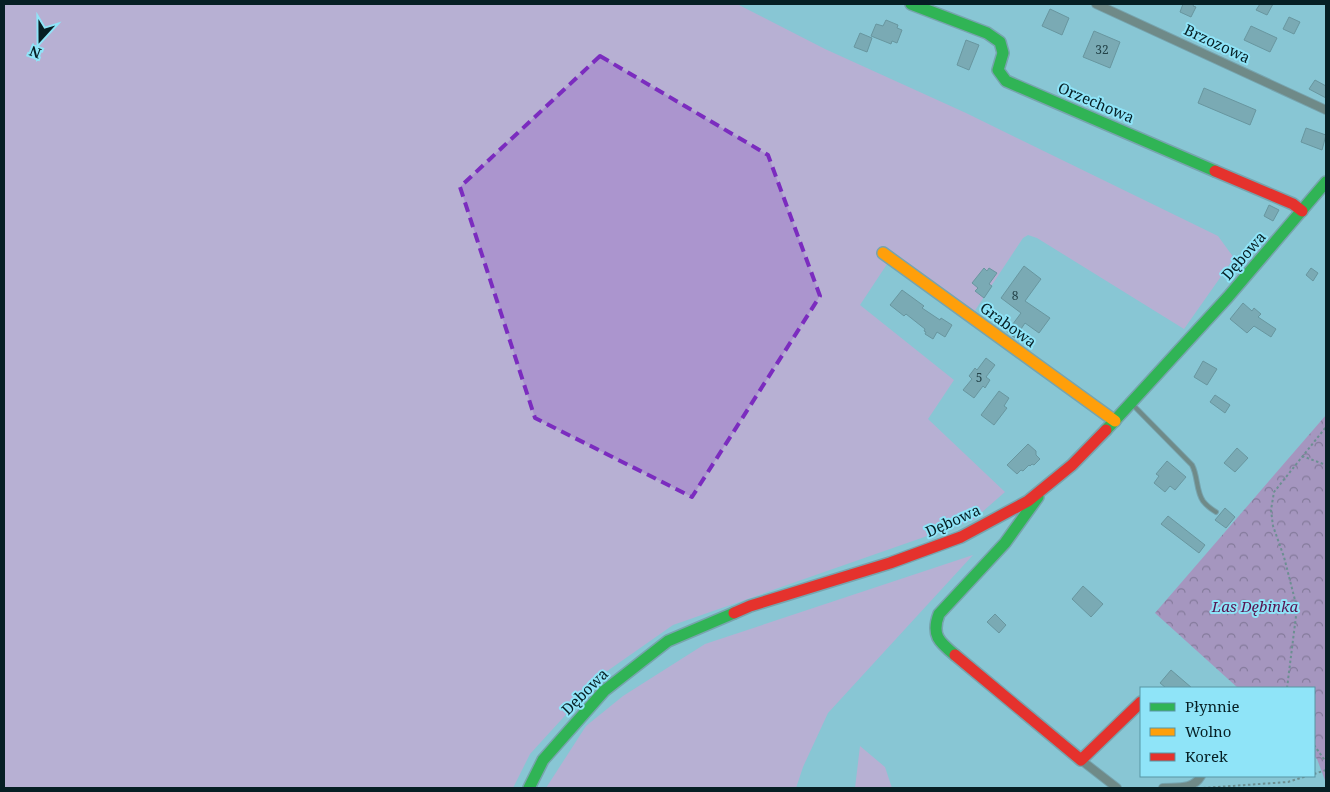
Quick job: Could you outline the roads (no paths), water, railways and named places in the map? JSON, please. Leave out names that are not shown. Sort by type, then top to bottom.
[{"type":"street","name":"Orzechowa","points":[[911,4],[987,33],[1000,42],[1003,53],[998,70],[1006,81],[1293,204],[1302,210]]},
{"type":"street","name":"Brzozowa","points":[[1096,4],[1326,110]]},
{"type":"street","name":"Dębowa","points":[[528,788],[543,760],[604,691],[668,641],[750,606],[890,562],[961,537],[1028,501],[1072,465],[1115,422],[1228,297],[1302,210],[1325,187]]},
{"type":"street","name":"Grabowa","points":[[883,253],[1115,422]]},
{"type":"street","points":[[1045,487],[1006,543],[939,614],[935,624],[935,635],[942,645],[1116,788]]},
{"type":"street","points":[[1081,760],[1140,703]]},
{"type":"street","points":[[1163,788],[1191,786],[1200,777]]},
{"type":"lane","points":[[1131,403],[1192,465],[1196,472],[1200,496],[1203,502],[1216,512]]},
{"type":"park label","name":"Las Dębinka","points":[[1255,607]]}]
